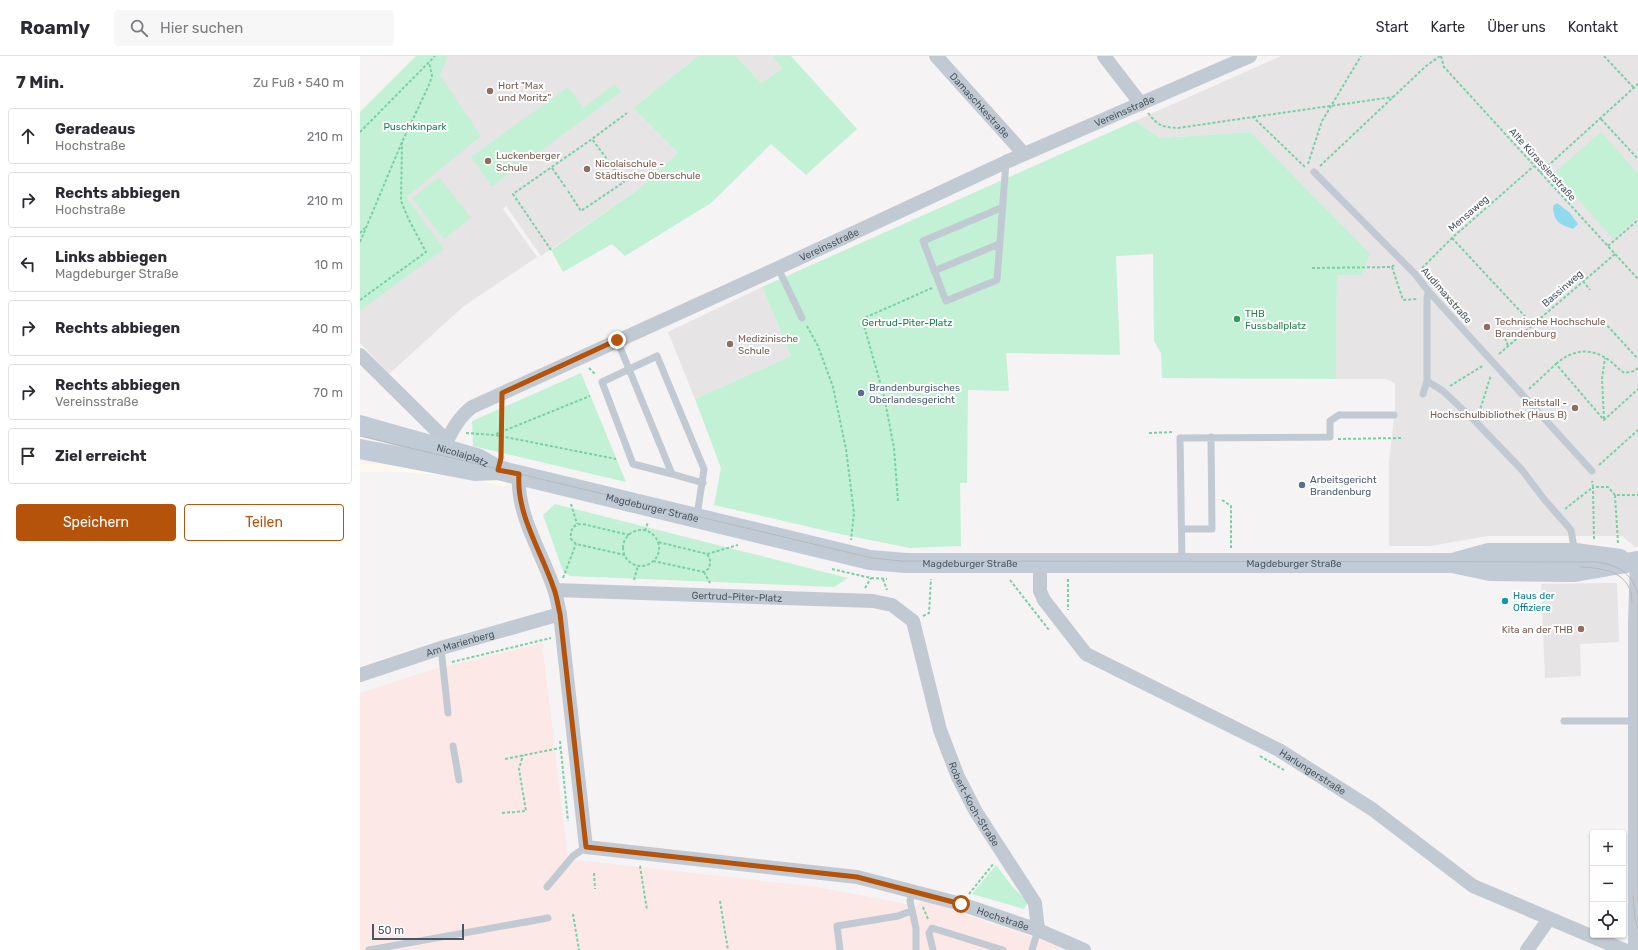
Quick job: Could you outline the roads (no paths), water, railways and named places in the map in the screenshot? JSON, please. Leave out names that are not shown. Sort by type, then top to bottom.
[{"type":"street","name":"Damaschkestraße","points":[[936,56],[1024,154]]},
{"type":"street","points":[[1104,56],[1141,104]]},
{"type":"street","name":"Vereinsstraße","points":[[441,451],[462,415],[472,407],[778,268],[1006,162],[1250,56]]},
{"type":"street","name":"Nicolaiplatz","points":[[360,355],[441,451]]},
{"type":"street","name":"Nicolaiplatz","points":[[360,425],[441,451],[478,458],[498,470]]},
{"type":"street","name":"Nicolaiplatz","points":[[360,449],[414,460],[441,451]]},
{"type":"street","name":"Magdeburger Straße","points":[[498,470],[870,560],[906,563],[1452,563],[1490,571],[1575,572],[1631,560]]},
{"type":"street","points":[[519,474],[518,487],[524,514],[557,590],[564,635],[586,847]]},
{"type":"street","name":"Magdeburger Straße","points":[[1452,563],[1490,553],[1575,553],[1631,560]]},
{"type":"street","points":[[1631,560],[1635,623],[1635,950]]},
{"type":"street","name":"Harlungerstraße","points":[[1040,563],[1040,591],[1044,600],[1086,654],[1280,750],[1372,809],[1473,886],[1624,950]]},
{"type":"street","name":"Gertrud-Piter-Platz","points":[[557,590],[873,601],[892,605],[913,621]]},
{"type":"street","name":"Am Marienberg","points":[[360,675],[441,648],[560,614]]},
{"type":"street","name":"Robert-Koch-Straße","points":[[913,621],[940,730],[958,777],[976,812],[1035,904],[1038,930]]},
{"type":"street","name":"Hochstraße","points":[[586,847],[857,877],[961,904],[1038,930]]},
{"type":"street","points":[[1527,950],[1549,919]]},
{"type":"street","points":[[1038,930],[1084,950]]},
{"type":"lane","points":[[1001,208],[923,241],[946,301],[997,280],[1001,208],[1006,162]]},
{"type":"lane","name":"Audimaxstraße","points":[[1314,172],[1416,274],[1428,295],[1523,394],[1592,471]]},
{"type":"lane","points":[[934,271],[999,244]]},
{"type":"lane","points":[[778,268],[802,318]]},
{"type":"lane","points":[[1423,394],[1427,381],[1428,295]]},
{"type":"lane","points":[[617,340],[672,474]]},
{"type":"lane","points":[[697,518],[703,483],[704,469],[657,356],[602,382],[634,464],[703,483]]},
{"type":"lane","points":[[1427,381],[1443,391],[1476,422],[1522,470],[1544,499],[1571,530],[1575,553]]},
{"type":"lane","points":[[1182,563],[1180,438],[1330,437],[1330,421],[1340,415],[1394,415]]},
{"type":"lane","points":[[1182,529],[1212,528],[1211,437]]},
{"type":"lane","points":[[395,448],[414,460]]},
{"type":"lane","points":[[441,648],[448,713]]},
{"type":"lane","points":[[1564,721],[1635,721]]},
{"type":"lane","points":[[453,746],[459,780]]},
{"type":"lane","points":[[547,887],[572,856],[586,847]]},
{"type":"lane","points":[[912,891],[910,901],[916,928],[916,950]]},
{"type":"lane","points":[[840,950],[837,926],[898,916],[911,911]]},
{"type":"lane","points":[[370,950],[548,918]]},
{"type":"lane","points":[[933,950],[929,934],[932,928],[1003,950]]},
{"type":"lane","points":[[1032,950],[1038,930]]},
{"type":"water","points":[[1557,203],[1569,212],[1578,224],[1573,229],[1564,226],[1556,219],[1553,206]]},
{"type":"tram line","points":[[360,436],[872,558],[901,561],[1596,562],[1610,565],[1628,575],[1636,587],[1638,595],[1638,903]]},
{"type":"tram line","points":[[1580,567],[1607,571],[1622,578],[1631,592],[1632,602]]},
{"type":"tram line","points":[[1633,896],[1635,918],[1638,929]]},
{"type":"place","name":"Hort \"Max und Moritz\"","points":[[490,91]]},
{"type":"place","name":"Luckenberger Schule","points":[[488,161]]},
{"type":"place","name":"Nicolaischule - Städtische Oberschule","points":[[587,169]]},
{"type":"place","name":"THB Fussballplatz","points":[[1237,319]]},
{"type":"place","name":"Technische Hochschule Brandenburg","points":[[1487,327]]},
{"type":"place","name":"Medizinische Schule","points":[[730,344]]},
{"type":"place","name":"Brandenburgisches Oberlandesgericht","points":[[861,393]]},
{"type":"place","name":"Reitstall - Hochschulbibliothek (Haus B)","points":[[1575,408]]},
{"type":"place","name":"Arbeitsgericht Brandenburg","points":[[1302,485]]},
{"type":"place","name":"Haus der Offiziere","points":[[1505,601]]},
{"type":"place","name":"Kita an der THB","points":[[1581,629]]},
{"type":"park label","name":"Puschkinpark","points":[[415,126]]}]
